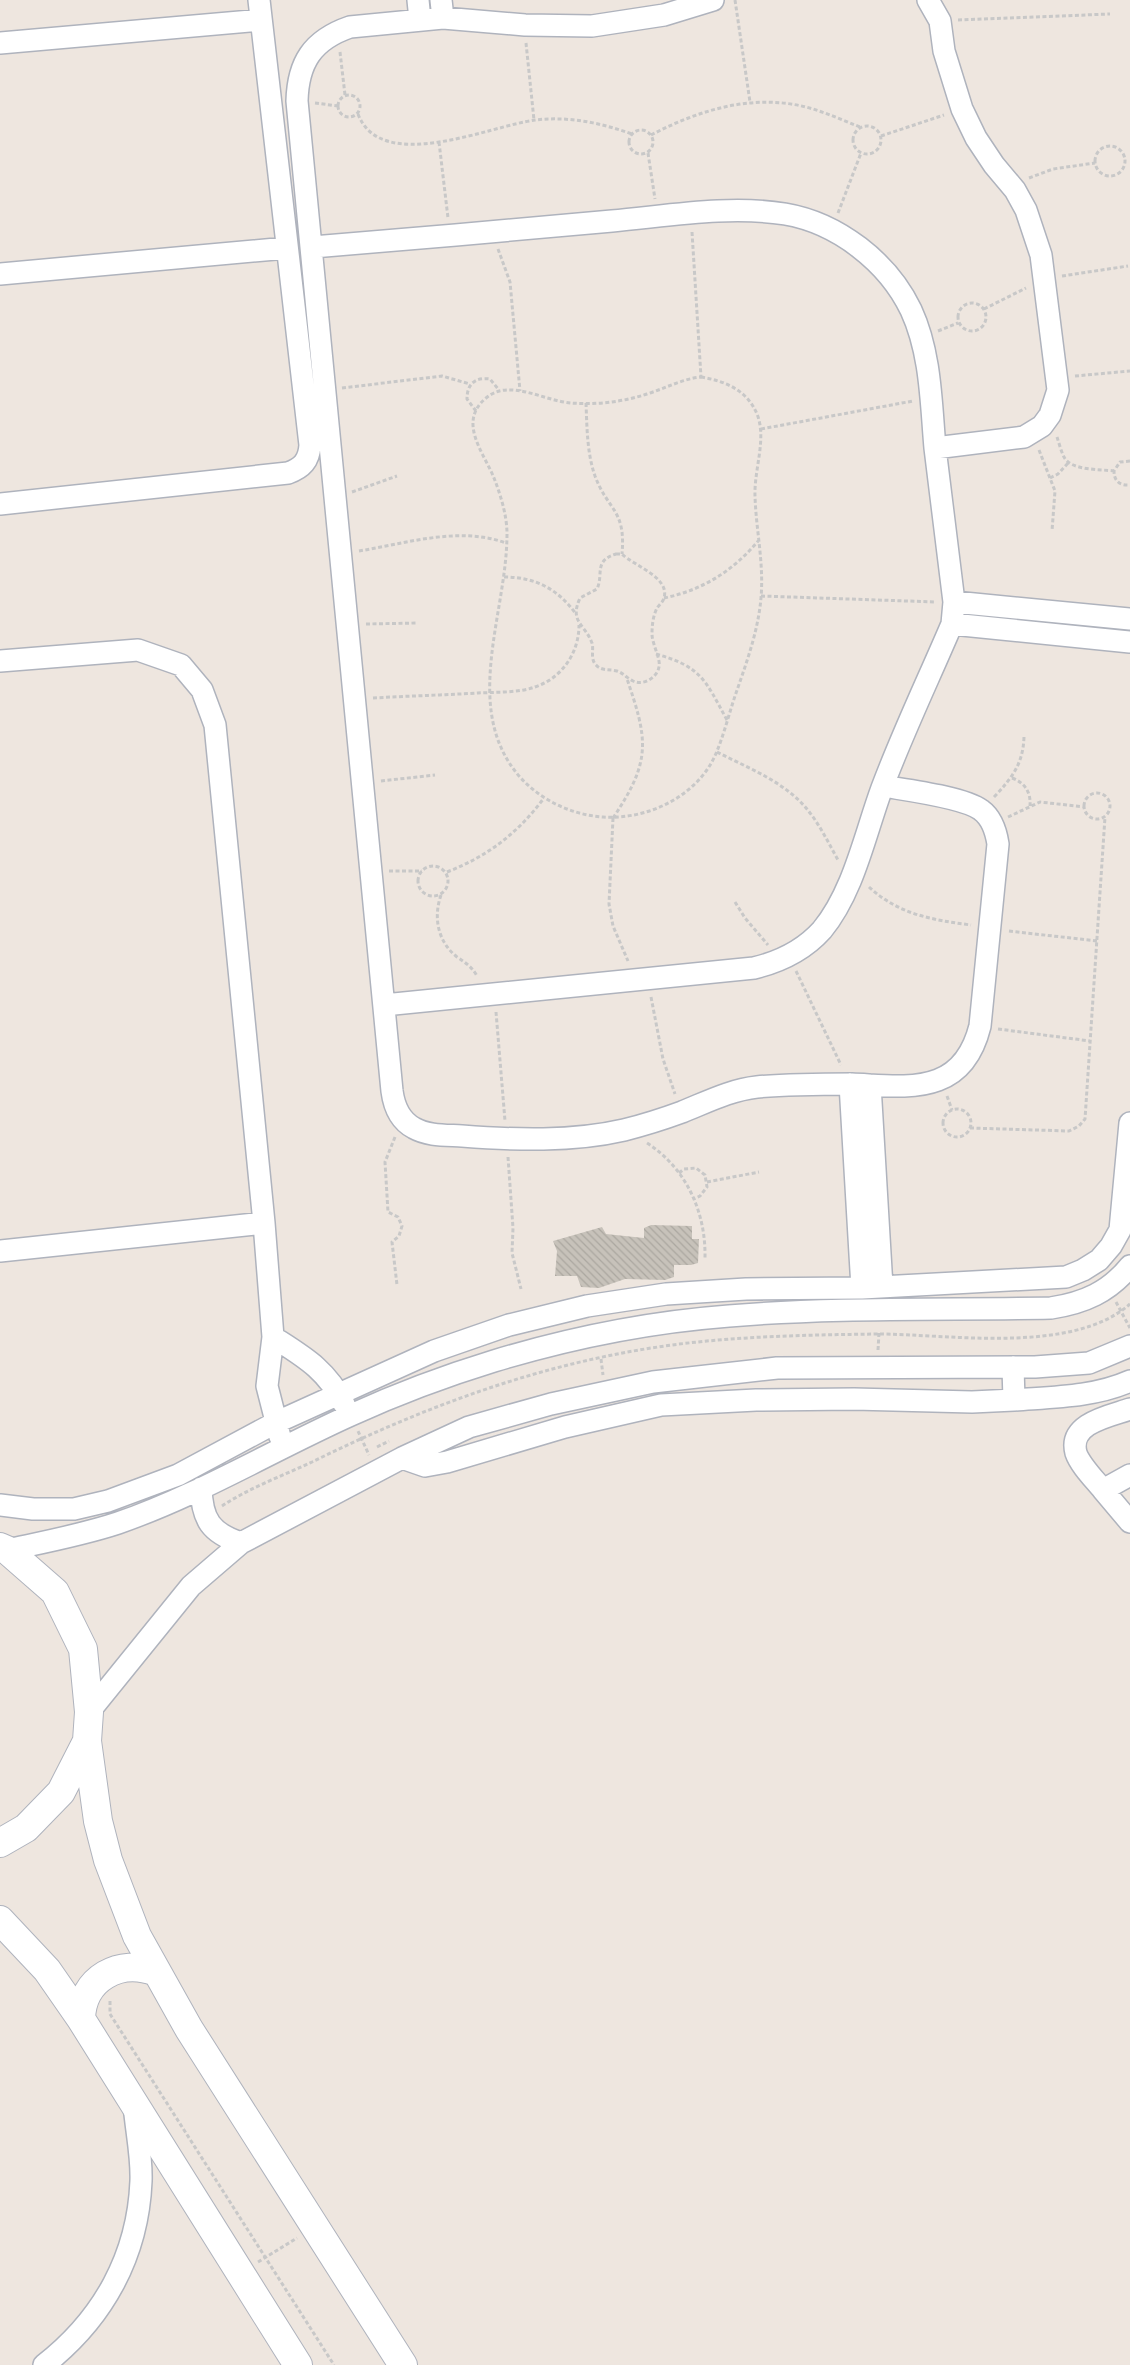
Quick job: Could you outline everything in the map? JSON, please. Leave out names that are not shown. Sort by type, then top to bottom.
[{"type":"street","points":[[713,0],[664,15],[592,26],[524,25],[442,9],[419,10],[337,31],[319,43],[305,59],[298,80],[297,101],[313,247],[384,1005],[394,1103],[399,1114],[407,1124],[415,1129],[433,1134],[506,1139],[564,1138],[622,1130],[683,1111],[725,1094],[756,1087],[860,1084],[919,1085],[941,1079],[956,1070],[968,1058],[976,1043],[980,1026],[998,844],[987,817],[972,804],[883,786]]},
{"type":"street","points":[[928,0],[940,21],[944,51],[962,109],[994,165],[1015,190],[1026,210],[1041,255],[1057,378],[1056,403],[1050,415],[1032,433],[1024,437],[935,448]]},
{"type":"street","points":[[0,43],[260,10],[310,445],[309,455],[304,464],[288,473],[0,504]]},
{"type":"street","points":[[313,247],[691,214],[754,211],[787,214],[831,230],[864,251],[897,286],[911,311],[921,338],[931,398],[935,448],[954,602],[952,624],[883,786],[851,875],[835,912],[821,931],[804,946],[785,958],[754,968],[384,1005]]},
{"type":"street","points":[[0,274],[288,248]]},
{"type":"street","points":[[954,602],[1130,619]]},
{"type":"street","points":[[952,624],[1130,642]]},
{"type":"street","points":[[0,661],[138,650],[181,666],[202,690],[215,724],[264,1223],[272,1337],[268,1386],[275,1423],[284,1448]]},
{"type":"street","points":[[860,1084],[872,1288]]},
{"type":"street","points":[[0,1505],[33,1509],[74,1509],[108,1501],[178,1475],[275,1423],[434,1351],[509,1325],[587,1306],[666,1294],[746,1289],[872,1288],[1066,1277],[1084,1270],[1099,1260],[1111,1246],[1120,1230],[1130,1123]]},
{"type":"street","points":[[0,1250],[264,1223]]},
{"type":"street","points":[[3,1549],[118,1523],[201,1488],[350,1415],[419,1386],[494,1361],[596,1336],[650,1326],[729,1316],[881,1310],[1052,1308],[1076,1304],[1100,1294],[1130,1266]]},
{"type":"street","points":[[272,1337],[314,1363],[339,1393],[350,1415]]},
{"type":"street","points":[[90,1712],[191,1586],[241,1543],[402,1458],[469,1427],[551,1404],[653,1382],[777,1368],[1013,1367],[1089,1363],[1130,1346]]},
{"type":"street","points":[[1013,1367],[1014,1400]]},
{"type":"street","points":[[402,1458],[425,1466],[447,1462],[565,1427],[661,1405],[815,1399],[972,1402],[1014,1400],[1076,1395],[1119,1386],[1130,1381]]},
{"type":"street","points":[[1126,1525],[1104,1490],[1076,1454],[1075,1442],[1080,1429],[1093,1422],[1130,1410]]},
{"type":"street","points":[[1104,1490],[1130,1475]]},
{"type":"street","points":[[201,1488],[202,1506],[215,1530],[224,1537],[241,1543]]},
{"type":"street","points":[[3,1549],[55,1592],[83,1649],[90,1712],[87,1741],[93,1789],[108,1860],[131,1921],[156,1972],[189,2029],[403,2365]]},
{"type":"street","points":[[0,1843],[26,1828],[61,1792],[87,1741]]},
{"type":"street","points":[[0,1920],[46,1970],[81,2019],[298,2365]]},
{"type":"street","points":[[81,2019],[84,1998],[93,1985],[105,1974],[114,1970],[136,1966],[156,1972]]},
{"type":"street","points":[[44,2365],[79,2334],[95,2316],[108,2295],[129,2251],[139,2203],[141,2179],[134,2104]]},
{"type":"path","points":[[735,0],[750,102]]},
{"type":"path","points":[[940,21],[1110,14]]},
{"type":"path","points":[[524,25],[534,120]]},
{"type":"path","points":[[337,31],[345,96]]},
{"type":"path","points":[[358,114],[352,117],[345,116],[340,112],[338,106],[340,100],[345,96],[351,95],[360,103],[358,114],[362,124],[378,139],[401,143],[439,142],[475,136],[534,120],[594,122],[632,134],[642,130],[651,135],[653,144],[648,152],[658,217]]},
{"type":"path","points":[[651,135],[697,114],[750,102],[797,105],[860,127],[872,126],[881,136],[881,141],[876,150],[867,154],[855,148],[852,140],[854,132],[860,127]]},
{"type":"path","points":[[881,136],[962,109]]},
{"type":"path","points":[[632,134],[629,143],[634,152],[638,154],[648,152]]},
{"type":"path","points":[[439,142],[450,235]]},
{"type":"path","points":[[1107,147],[1117,148],[1124,156],[1124,167],[1116,175],[1106,176],[1097,169],[1096,163],[1098,153],[1107,147]]},
{"type":"path","points":[[831,230],[862,153]]},
{"type":"path","points":[[1015,190],[1015,185],[1054,169],[1096,163]]},
{"type":"path","points":[[691,214],[701,377]]},
{"type":"path","points":[[487,232],[503,258],[510,282],[520,391]]},
{"type":"path","points":[[970,303],[980,306],[986,315],[983,325],[974,331],[968,330],[958,323],[961,308],[970,303]]},
{"type":"path","points":[[1057,378],[1130,371]]},
{"type":"path","points":[[326,389],[442,376],[470,384]]},
{"type":"path","points":[[701,377],[727,383],[744,395],[756,412],[762,429],[755,487],[760,540],[761,596],[749,655],[717,752],[703,775],[682,795],[643,813],[613,818],[579,814],[544,798],[525,782],[509,762],[495,729],[489,692],[491,661],[504,577],[507,531],[500,496],[473,431],[476,411],[482,401],[500,390],[520,391],[552,401],[586,404],[629,399],[686,378],[701,377]]},
{"type":"path","points":[[476,411],[467,399],[470,384],[476,380],[490,379],[500,390]]},
{"type":"path","points":[[762,429],[931,398]]},
{"type":"path","points":[[579,625],[591,641],[593,660],[596,666],[626,675],[632,681],[641,683],[649,681],[659,668],[659,660],[652,642],[653,619],[664,598],[663,587],[658,578],[630,562],[622,554],[621,521],[614,506],[604,494],[592,466],[588,444],[586,404]]},
{"type":"path","points":[[1050,415],[1064,458],[1077,466],[1114,471]]},
{"type":"path","points":[[1032,433],[1055,491],[1052,531]]},
{"type":"path","points":[[1130,461],[1120,462],[1114,471],[1117,482],[1122,485],[1130,484]]},
{"type":"path","points":[[1050,478],[1058,474],[1069,462]]},
{"type":"path","points":[[336,497],[397,476]]},
{"type":"path","points":[[342,554],[452,535],[480,536],[506,543]]},
{"type":"path","points":[[664,598],[690,592],[713,581],[750,552],[760,540]]},
{"type":"path","points":[[576,614],[580,598],[597,590],[599,584],[598,572],[604,560],[610,556],[622,554]]},
{"type":"path","points":[[355,698],[489,692],[536,687],[553,677],[568,663],[573,655],[579,635],[576,614],[560,596],[540,583],[516,577],[504,577]]},
{"type":"path","points":[[761,596],[954,602]]},
{"type":"path","points":[[348,624],[418,623]]},
{"type":"path","points":[[655,653],[686,664],[701,675],[727,720]]},
{"type":"path","points":[[626,675],[640,718],[643,755],[633,785],[613,818],[609,904],[613,926],[642,979],[663,1059],[683,1111]]},
{"type":"path","points":[[987,817],[1012,778],[1022,758],[1024,737]]},
{"type":"path","points":[[717,752],[779,784],[801,802],[818,824],[851,875],[901,910],[930,919],[1097,941]]},
{"type":"path","points":[[363,783],[435,775]]},
{"type":"path","points":[[1012,778],[1019,781],[1029,791],[1030,806]]},
{"type":"path","points":[[970,1128],[970,1117],[962,1110],[952,1110],[944,1119],[946,1131],[950,1135],[962,1136],[970,1128],[1070,1131],[1079,1126],[1084,1118],[1105,816],[1110,804],[1102,794],[1089,796],[1084,807],[1086,813],[1094,819],[1105,816]]},
{"type":"path","points":[[447,872],[485,855],[502,843],[518,830],[544,798]]},
{"type":"path","points":[[987,817],[1040,802],[1084,807]]},
{"type":"path","points":[[441,895],[430,896],[421,891],[418,881],[422,871],[428,866],[435,866],[447,872]]},
{"type":"path","points":[[371,871],[422,871]]},
{"type":"path","points":[[447,872],[448,886],[441,895],[437,914],[440,934],[451,951],[473,970],[478,978],[478,996]]},
{"type":"path","points":[[735,902],[756,933],[785,958],[805,986],[860,1084]]},
{"type":"path","points":[[980,1026],[1090,1042]]},
{"type":"path","points":[[397,1285],[392,1242],[399,1236],[402,1226],[398,1216],[388,1212],[385,1162],[391,1141],[407,1124]]},
{"type":"path","points":[[622,1130],[654,1147],[679,1172],[694,1198],[703,1227],[705,1258]]},
{"type":"path","points":[[679,1172],[690,1167],[696,1168],[705,1175],[707,1182],[704,1192],[694,1198]]},
{"type":"path","points":[[707,1182],[759,1172]]},
{"type":"path","points":[[1108,1287],[1130,1328]]},
{"type":"path","points":[[672,1345],[748,1338],[879,1334],[1004,1338],[1054,1335],[1088,1328],[1121,1312],[1130,1304]]},
{"type":"path","points":[[876,1368],[881,1310]]},
{"type":"path","points":[[596,1336],[607,1392]]},
{"type":"path","points":[[350,1415],[376,1472]]},
{"type":"path","points":[[114,1994],[110,2000],[110,2014],[334,2365]]},
{"type":"path","points":[[240,2273],[315,2227]]},
{"type":"building","points":[[651,1225],[692,1226],[692,1239],[699,1239],[698,1263],[674,1265],[674,1277],[665,1280],[625,1279],[599,1288],[581,1287],[577,1276],[555,1276],[557,1251],[553,1241],[602,1227],[606,1234],[644,1238],[644,1228]]}]
